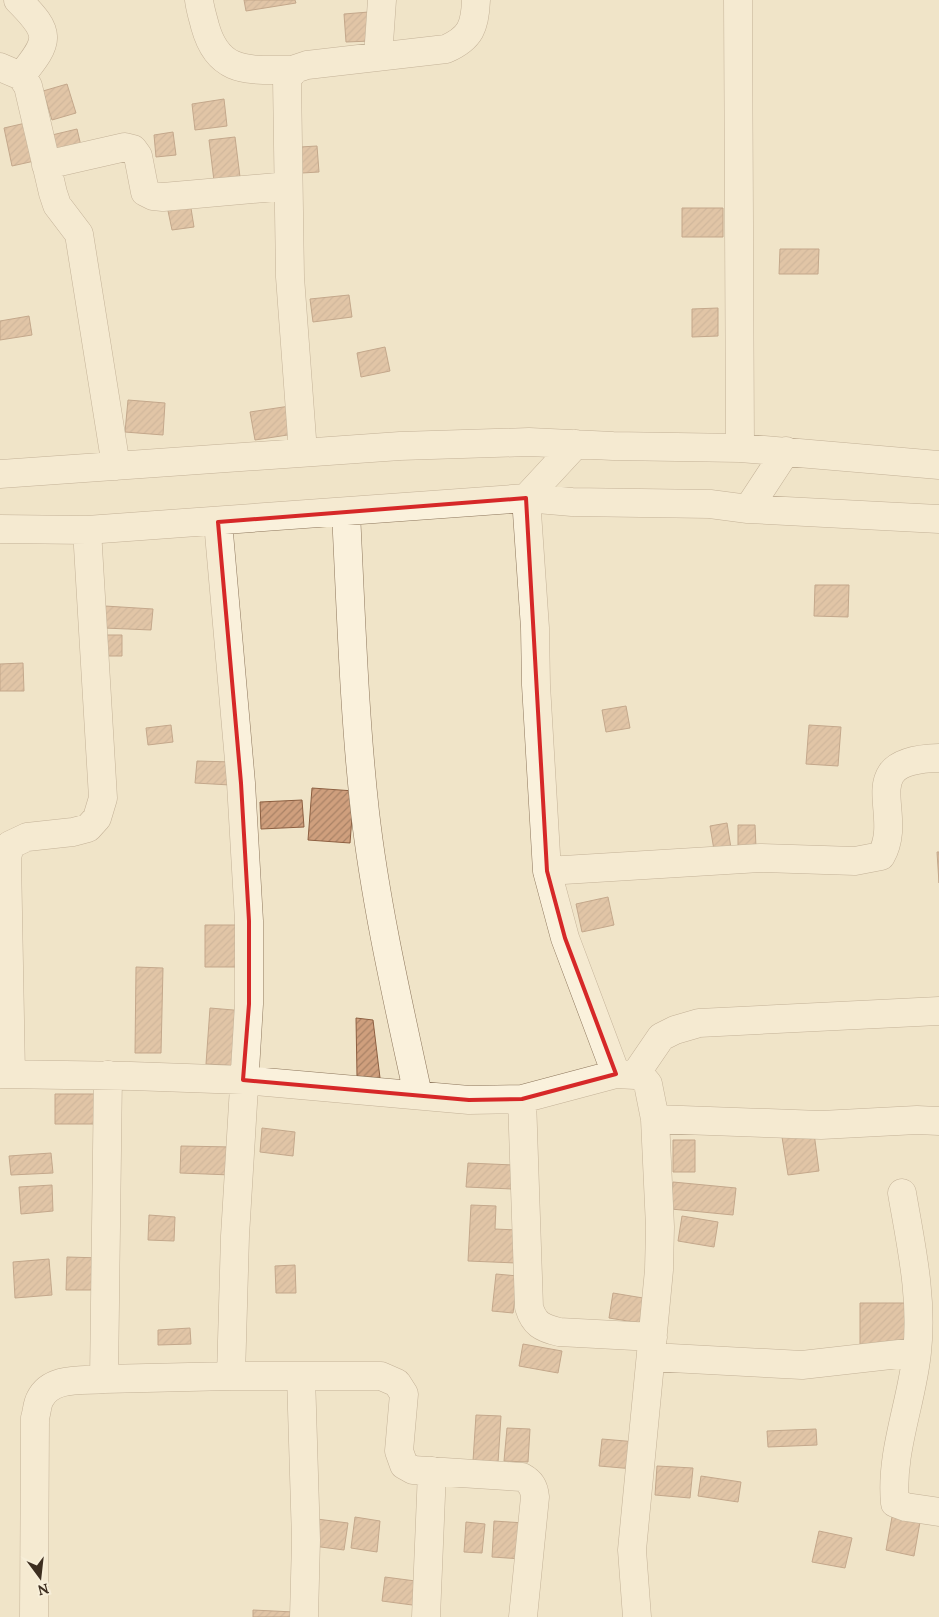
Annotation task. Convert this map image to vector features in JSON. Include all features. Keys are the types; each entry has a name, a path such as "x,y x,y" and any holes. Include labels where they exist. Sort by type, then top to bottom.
{"street":[{"path":"18,0 41,26 43,42 38,54 10,71 28,86 57,205 79,234 116,466"},
{"path":"199,0 209,39 216,52 224,60 246,69 295,70"},
{"path":"378,57 382,0"},
{"path":"303,452 290,277 287,79 295,70 307,64 446,48 460,43 470,32 475,22 476,0"},
{"path":"738,0 740,448"},
{"path":"46,165 125,147 133,149 138,156 145,192 153,196 163,197 288,186"},
{"path":"0,474 303,452 529,442 674,448 740,448 939,465"},
{"path":"576,444 526,498 535,628 536,684 547,871 565,938 625,1074"},
{"path":"748,509 786,451"},
{"path":"0,529 87,530 346,513 526,498 572,502 710,504 748,509 939,519"},
{"path":"346,513 365,812 390,960 418,1096"},
{"path":"218,522 241,783 249,921 249,1004 235,1236 231,1376"},
{"path":"87,530 103,798 97,818 88,828 73,832 27,837 10,845 7,858 5,1074 108,1075 243,1080 469,1100 522,1099 625,1074 643,1078 648,1084 654,1119 660,1227 659,1270 632,1550 638,1617"},
{"path":"547,871 760,858 855,861 882,856 888,841 886,787 888,779 897,766 922,758 939,758"},
{"path":"625,1074 661,1037 675,1030 698,1023 939,1011"},
{"path":"104,1380 108,1075"},
{"path":"522,1099 529,1307 536,1324 559,1332 652,1347 802,1365 917,1352"},
{"path":"654,1119 821,1125 917,1120 939,1121"},
{"path":"902,1193 916,1277 919,1313 917,1352 899,1451 894,1490 895,1503 906,1507 939,1512"},
{"path":"34,1617 35,1418 40,1399 46,1390 58,1382 231,1376 381,1376 397,1383 404,1394 399,1451 404,1465 413,1470 522,1477 530,1481 535,1497 523,1617"},
{"path":"301,1376 306,1540 304,1617"},
{"path":"426,1617 432,1471"}],"highlighted area":[{"path":"526,498 547,871 565,938 616,1074 522,1099 469,1100 243,1080 249,1004 249,921 241,783 218,522"}],"building":[{"path":"244,0 295,0 296,3 246,11"},
{"path":"369,12 371,41 346,42 344,14"},
{"path":"67,84 76,113 52,120 43,91"},
{"path":"224,99 227,126 195,130 192,104"},
{"path":"30,122 39,160 12,166 4,128"},
{"path":"77,129 81,146 57,152 52,135"},
{"path":"173,132 176,155 156,157 154,135"},
{"path":"235,137 240,177 214,181 209,140"},
{"path":"317,146 319,172 302,173 300,147"},
{"path":"190,202 194,227 172,230 167,206"},
{"path":"682,208 723,208 723,237 682,237"},
{"path":"780,249 819,249 818,274 779,274"},
{"path":"349,295 352,317 313,322 310,299"},
{"path":"718,308 718,336 692,337 692,309"},
{"path":"29,316 32,335 0,340 0,321"},
{"path":"385,347 390,371 361,377 357,353"},
{"path":"128,400 165,403 163,435 125,432"},
{"path":"290,406 294,434 255,440 250,412"},
{"path":"815,585 849,585 848,617 814,616"},
{"path":"105,606 153,609 151,630 104,628"},
{"path":"102,635 122,635 122,656 102,656"},
{"path":"23,663 24,691 0,691 0,664"},
{"path":"626,706 630,728 606,732 602,710"},
{"path":"171,725 173,742 148,745 146,728"},
{"path":"809,725 841,727 838,766 806,764"},
{"path":"197,761 232,762 230,785 195,783"},
{"path":"312,788 354,791 350,843 308,840"},
{"path":"302,800 304,827 261,829 260,802"},
{"path":"727,823 731,848 714,850 710,826"},
{"path":"738,825 755,825 756,847 738,848"},
{"path":"937,852 939,852 939,883"},
{"path":"608,897 614,925 582,932 576,904"},
{"path":"205,925 239,925 238,967 205,967"},
{"path":"136,967 163,968 161,1053 135,1053"},
{"path":"210,1008 245,1011 241,1066 206,1064"},
{"path":"356,1018 373,1020 380,1078 357,1076"},
{"path":"55,1094 99,1094 99,1124 55,1124"},
{"path":"262,1128 295,1132 293,1156 260,1152"},
{"path":"814,1133 819,1171 788,1175 782,1137"},
{"path":"673,1140 695,1140 695,1172 673,1172"},
{"path":"181,1146 232,1147 231,1175 180,1173"},
{"path":"51,1153 53,1173 11,1175 9,1156"},
{"path":"468,1163 513,1165 512,1189 466,1187"},
{"path":"673,1182 736,1188 733,1215 671,1209"},
{"path":"52,1185 53,1211 21,1214 19,1187"},
{"path":"471,1205 496,1206 495,1229 517,1230 516,1263 468,1261"},
{"path":"149,1215 175,1217 174,1241 148,1240"},
{"path":"682,1216 718,1222 714,1247 678,1241"},
{"path":"67,1257 102,1258 102,1290 66,1290"},
{"path":"49,1259 52,1295 15,1298 13,1262"},
{"path":"295,1265 296,1293 276,1293 275,1266"},
{"path":"496,1274 518,1276 513,1313 492,1311"},
{"path":"613,1293 649,1299 646,1324 609,1318"},
{"path":"860,1303 908,1303 907,1347 860,1346"},
{"path":"190,1328 191,1344 158,1345 158,1330"},
{"path":"523,1344 562,1351 558,1373 519,1366"},
{"path":"476,1415 501,1416 498,1463 473,1461"},
{"path":"507,1428 530,1429 528,1462 504,1461"},
{"path":"816,1429 817,1445 768,1447 767,1431"},
{"path":"602,1439 637,1442 634,1469 599,1466"},
{"path":"657,1466 693,1468 690,1498 655,1495"},
{"path":"701,1476 741,1482 738,1502 698,1496"},
{"path":"355,1517 380,1521 377,1552 351,1548"},
{"path":"892,1517 920,1522 914,1556 886,1550"},
{"path":"317,1519 348,1523 344,1550 313,1546"},
{"path":"494,1521 524,1523 522,1559 492,1557"},
{"path":"466,1522 485,1524 482,1553 464,1552"},
{"path":"819,1531 852,1538 845,1568 812,1562"},
{"path":"385,1577 423,1582 420,1606 382,1601"},
{"path":"253,1610 294,1612 294,1617 253,1617"}]}
